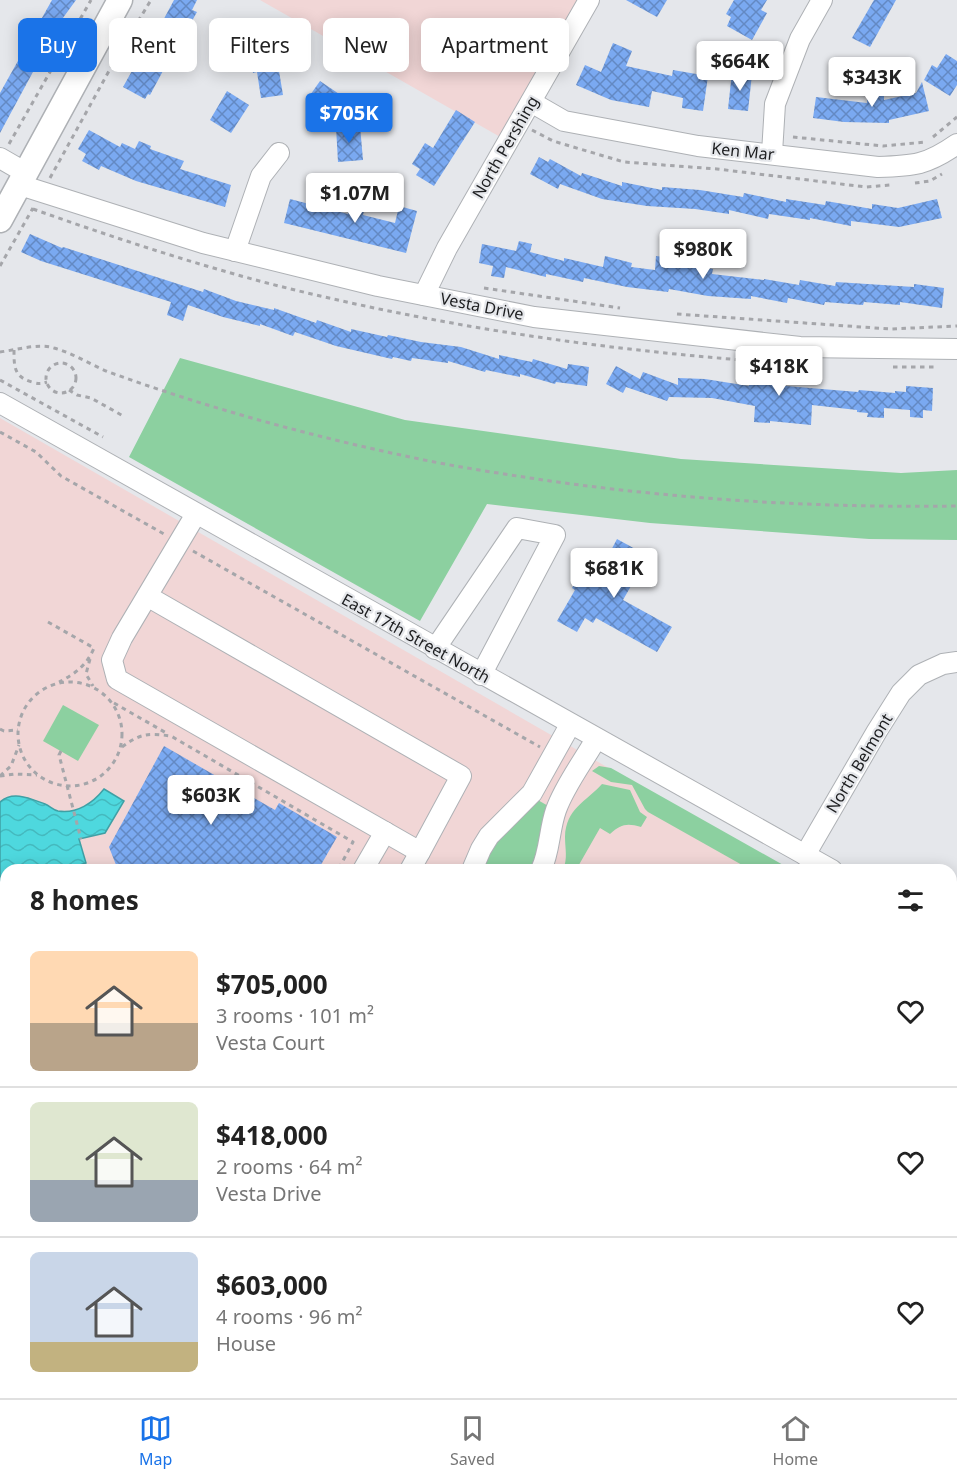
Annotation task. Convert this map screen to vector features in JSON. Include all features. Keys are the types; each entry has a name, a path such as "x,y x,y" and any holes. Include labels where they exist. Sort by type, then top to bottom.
{"main road":[{"path":"0,220 30,183 120,0"}],"street":[{"name":"North Pershing","path":"424,295 447,248 589,0"},
{"path":"772,153 775,104 800,39 822,0"},
{"name":"Ken Mar","path":"531,102 564,121 698,146 878,167 908,166 936,159 957,144"},
{"path":"236,251 261,176 279,153"},
{"name":"Vesta Drive","path":"0,158 30,183 203,243 378,286 534,316 800,347 957,349"},
{"name":"East 17th Street North","path":"0,403 821,864"},
{"path":"196,514 112,660 117,679 420,852"},
{"path":"435,649 517,528 555,536 481,675"},
{"path":"147,596 461,776 413,864"},
{"name":"North Belmont","path":"805,855 901,693 919,675 943,664 957,662"},
{"path":"475,864 489,836 532,793 570,725"},
{"path":"543,864 557,808 596,739"},
{"path":"366,864 385,832"}],"path":[{"path":"0,158 92,0"},
{"path":"0,266 30,183 120,51 151,0"},
{"path":"793,137 883,146 927,142 957,117"},
{"path":"478,287 628,309"},
{"path":"675,314 890,329 957,326"},
{"path":"0,352 52,347 115,375 315,435 411,458 503,474 604,489 715,500 811,506 957,506"},
{"path":"14,350 15,370 22,380 41,384 47,382"},
{"path":"56,364 65,364 73,369 76,378 69,390 56,392 47,382 49,369 56,364"},
{"path":"0,380 103,437"},
{"path":"69,390 77,395 91,398 125,417"},
{"path":"0,432 36,452 61,476 547,750"},
{"path":"48,622 94,648 86,674 94,687 112,702 353,842 341,864"},
{"path":"90,659 74,675 40,690 29,701 21,715 18,730 19,745 26,762 46,781 66,786 78,786 101,777 117,759 121,748 122,724 112,702"},
{"path":"54,684 75,682 94,687"},
{"path":"0,729 18,730"},
{"path":"121,748 140,735 149,733 171,736"},
{"path":"0,776 11,766 19,745"},
{"path":"61,751 59,755 66,786 81,839"},
{"path":"0,776 38,775"}],"shaded area":[{"path":"260,0 581,0 569,21 569,18 421,18 421,72 540,72 502,138 386,72 409,72 409,18 323,18 323,36 311,29 311,18 292,18"},
{"path":"0,418 776,864 0,864"}],"green space":[{"path":"180,358 405,420 681,459 901,473 957,470 957,540 869,539 650,523 487,504 420,621 129,457"},
{"path":"63,705 99,725 78,761 43,741"},
{"path":"599,766 611,768 781,864 740,864 648,812 632,785 611,782 592,771"},
{"path":"602,784 630,790 640,812 647,817 641,827 624,825 610,834 600,828 579,864 565,864 566,827 578,806"},
{"path":"536,799 550,807 534,864 483,864 494,843"}],"water":[{"path":"104,789 124,801 105,833 79,839 86,863 0,864 0,802 5,798 22,797 56,810 65,811 78,809 95,799"}],"building":[{"path":"52,0 76,0 63,18 42,18"},
{"path":"174,0 197,0 192,10 197,12 194,18 164,18"},
{"path":"626,0 667,0 657,17"},
{"path":"734,0 767,0 761,10 767,13 752,40 727,26 731,17 726,14"},
{"path":"874,0 896,0 870,47 852,38"},
{"path":"613,43 632,51 626,66 672,76 673,70 708,76 703,111 682,108 683,98 652,91 649,107 611,100 576,85 585,65 601,72"},
{"path":"946,54 957,61 957,85 950,96 924,80 932,65 937,68"},
{"path":"18,61 18,72 33,72 0,133 0,93"},
{"path":"131,72 162,72 150,95 148,94 145,99 123,87"},
{"path":"257,72 279,72 283,95 261,98"},
{"path":"732,72 752,74 748,111 728,109"},
{"path":"320,81 345,98 331,118 306,101"},
{"path":"922,82 929,111 889,120 889,123 844,122 813,118 816,97 867,103 867,89 884,90 884,100 916,93"},
{"path":"227,91 249,105 231,133 210,120"},
{"path":"456,110 475,122 434,186 416,175 420,169 412,164 425,143 433,148"},
{"path":"360,126 363,160 338,162 336,127"},
{"path":"89,130 120,147 122,143 135,149 139,141 151,146 150,149 184,161 180,169 231,185 225,207 136,181 101,166 99,170 82,161 86,154 78,149"},
{"path":"539,157 548,162 550,159 581,176 582,173 622,186 622,182 662,190 662,187 700,190 743,197 744,193 786,202 786,199 825,205 826,201 872,209 872,204 898,208 937,199 942,218 899,227 851,221 851,226 810,218 810,220 769,214 768,219 729,210 729,214 647,206 602,199 560,184 558,189 530,174"},
{"path":"353,196 367,200 363,215 395,223 399,206 417,211 406,253 284,223 290,199 348,214"},
{"path":"30,234 62,248 203,292 204,289 236,301 274,310 274,308 316,323 317,320 351,332 351,329 387,337 388,335 461,347 499,359 499,355 532,362 533,359 567,369 568,364 589,367 587,386 556,382 555,384 520,374 520,377 486,370 485,372 448,361 448,363 412,358 411,361 393,357 392,359 336,346 295,332 293,336 260,324 260,326 223,317 188,305 183,321 167,315 171,302 41,261 21,252"},
{"path":"519,241 532,244 530,252 564,261 564,258 603,267 605,256 632,263 631,267 655,270 656,256 672,258 672,262 713,269 712,274 799,285 800,280 835,286 836,282 914,287 914,284 944,288 942,308 900,302 900,305 825,302 824,305 788,298 787,303 751,296 751,299 708,296 669,289 668,292 627,287 584,278 583,282 546,274 546,277 506,267 504,278 491,276 493,266 479,263 482,244 516,251"},
{"path":"616,366 640,379 643,372 678,385 678,378 705,379 749,386 749,383 858,392 859,390 906,392 906,386 933,388 932,411 923,410 923,418 910,417 910,410 884,408 884,418 867,417 868,413 857,412 857,410 812,405 811,425 770,421 770,423 754,422 755,406 712,398 669,397 667,401 626,387 623,393 606,384"},
{"path":"617,539 648,556 623,600 672,627 657,652 596,618 593,623 585,618 577,632 557,621 575,590 572,588 584,567 598,575"},
{"path":"164,746 275,810 279,803 337,837 321,864 116,864 109,847"}]}
